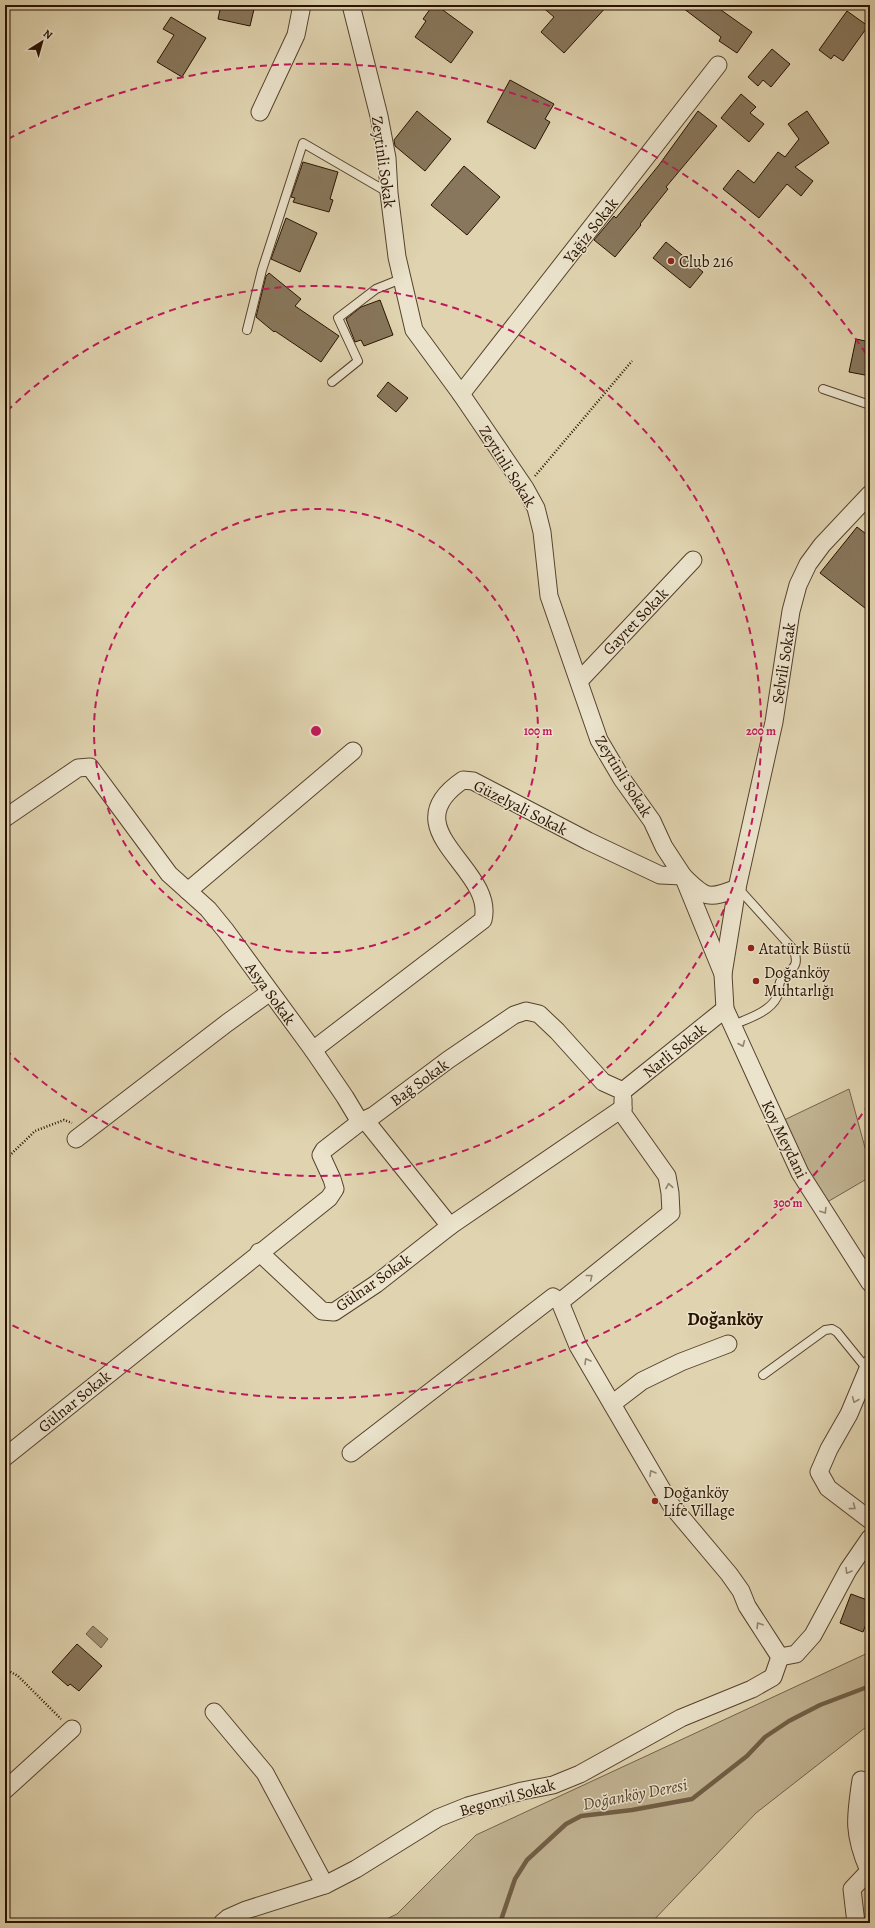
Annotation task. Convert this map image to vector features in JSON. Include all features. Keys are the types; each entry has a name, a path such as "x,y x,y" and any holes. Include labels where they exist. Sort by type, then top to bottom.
{"street":[{"path":"260,112 296,35 302,5"},
{"name":"Zeytinli Sokak","path":"351,5 380,123 387,158 389,193 401,279 414,330 461,394 525,488 536,508 542,532 549,596 598,740 622,779 652,822 664,847 683,876 723,974 725,1009"},
{"name":"Yağiz Sokak","path":"461,394 718,65"},
{"name":"Selvili Sokak","path":"723,974 737,888 774,722 791,610 798,586 808,564 822,544 869,497"},
{"name":"Gayret Sokak","path":"579,681 693,560"},
{"path":"188,891 354,751"},
{"name":"Asya Sokak","path":"5,818 78,768 90,767 169,874 217,920 313,1050 362,1121 450,1226"},
{"name":"Güzelyali Sokak","path":"313,1050 483,920 485,910 484,901 469,876 448,847 440,832 436,816 438,805 444,795 462,780 473,781 588,841 660,875 683,876"},
{"path":"683,876 700,894 718,896 737,888"},
{"path":"82,1135 227,1023 270,992"},
{"name":"Koy Meydani","path":"725,1009 800,1173 870,1283"},
{"name":"Narli Sokak","path":"623,1091 725,1009"},
{"name":"Bağ Sokak","path":"259,1252 329,1198 335,1189 321,1155 324,1150 362,1121 514,1014 526,1011 539,1014 557,1031 603,1082 623,1091"},
{"path":"560,1302 671,1213 667,1176 623,1114 623,1091"},
{"name":"Gülnar Sokak","path":"5,1457 259,1252 322,1311 334,1312 376,1284 450,1226 623,1108"},
{"path":"351,1453 553,1297 560,1302 578,1346 671,1505 737,1585 747,1606 780,1657 796,1654 813,1635 848,1570 870,1538"},
{"path":"612,1404 642,1381 681,1362 728,1344"},
{"path":"868,1366 849,1414 829,1449 819,1472 828,1488 870,1520"},
{"name":"Begonvil Sokak","path":"222,1923 228,1918 246,1910 325,1885 356,1869 438,1818 468,1806 522,1791 553,1785 580,1774 682,1718 752,1689 773,1676 780,1657"},
{"path":"214,1712 265,1773 325,1885"},
{"path":"5,1790 72,1729"},
{"path":"856,1923 852,1888 869,1870 860,1850 856,1832 857,1803 861,1780"}],"lane":[{"path":"247,330 262,270 303,143 389,193"},
{"path":"332,382 358,361 338,318 376,289 401,279"},
{"path":"823,389 870,405"},
{"path":"733,1024 754,1016 774,1003 778,996 779,984 792,971 797,963 794,949 737,888"},
{"path":"763,1375 825,1330 832,1328 868,1366"}],"path":[{"path":"525,488 632,361"},
{"path":"5,1160 35,1131 64,1120 82,1135"},
{"path":"5,1669 18,1676 72,1729"}],"shaded area":[{"path":"849,1089 870,1166 870,1177 829,1201 821,1200 782,1121"},
{"path":"93,1626 108,1639 101,1648 86,1634"},
{"path":"870,1652 870,1724 756,1813 651,1923 378,1923 397,1914 476,1835"}],"building":[{"path":"221,5 255,5 250,26 218,19"},
{"path":"433,5 436,5 473,32 451,63 415,37 426,21 423,19"},
{"path":"540,5 608,5 564,53 541,32 554,17"},
{"path":"679,5 714,5 752,32 737,53 719,41 721,37"},
{"path":"847,11 868,26 843,61 834,55 831,59 819,50"},
{"path":"171,17 206,38 182,77 157,62 174,35 163,29"},
{"path":"772,49 790,64 771,87 763,80 758,86 748,77"},
{"path":"510,80 554,104 545,119 550,122 535,149 487,122"},
{"path":"741,94 756,107 750,113 764,124 749,142 721,118"},
{"path":"417,111 451,139 425,171 395,146 394,140"},
{"path":"698,111 717,126 666,187 668,189 615,257 594,240 614,216 616,218 659,165"},
{"path":"807,111 829,143 795,167 813,181 801,196 787,184 759,218 723,189 738,170 754,183 778,152 785,157 799,139 788,124"},
{"path":"303,162 338,172 330,199 333,200 329,212 293,202 295,198 291,197"},
{"path":"464,166 500,197 467,235 431,205"},
{"path":"286,218 317,233 300,272 271,259"},
{"path":"666,242 703,272 690,288 653,258"},
{"path":"269,273 301,299 295,306 339,336 321,362 275,331 274,332 256,317 266,276"},
{"path":"380,300 393,335 364,346 361,340 355,342 346,319 361,307"},
{"path":"856,339 870,342 870,376 849,372"},
{"path":"388,382 408,398 396,412 377,396"},
{"path":"857,527 870,537 870,612 820,573"},
{"path":"851,1594 870,1601 870,1614 863,1632 840,1623"},
{"path":"77,1644 102,1666 79,1691 70,1684 68,1686 52,1672"}],"waterway":[{"name":"Doğanköy Deresi","path":"500,1923 515,1879 527,1860 566,1824 581,1816 632,1810 692,1799 747,1756 765,1737 789,1721 820,1705 870,1686"}],"place":[{"name":"Club 216","path":"671,261"},
{"name":"Atatürk Büstü","path":"751,948"},
{"name":"Doğanköy Muhtarlığı","path":"756,981"},
{"name":"Doğanköy Life Village","path":"655,1501"}],"district":[{"name":"Doğanköy","path":"725,1319"}]}
